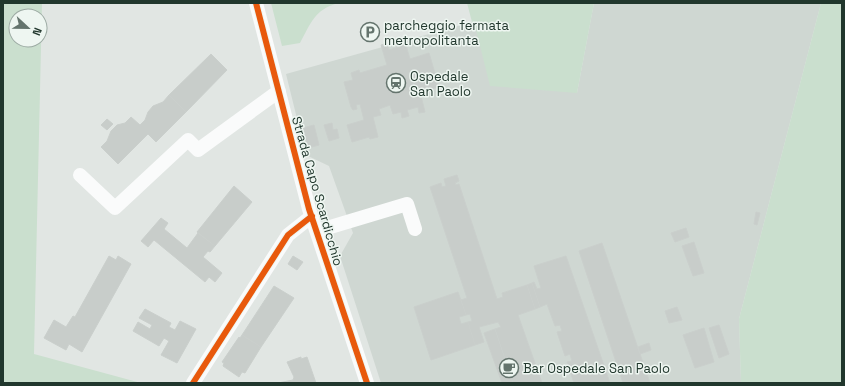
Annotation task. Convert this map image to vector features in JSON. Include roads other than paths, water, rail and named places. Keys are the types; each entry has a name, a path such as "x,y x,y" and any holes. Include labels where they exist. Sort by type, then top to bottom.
{"street":[{"name":"Strada Capo Scardicchio","path":"256,3 312,216 367,383"},
{"path":"80,175 115,208 188,140 198,150 279,92"},
{"path":"317,231 407,204 415,229"},
{"path":"193,383 288,235 312,216"}],"place":[{"name":"parcheggio fermata metropolitanta","path":"370,32"},
{"name":"Ospedale San Paolo","path":"396,83"},
{"name":"Bar Ospedale San Paolo","path":"509,368"}]}
